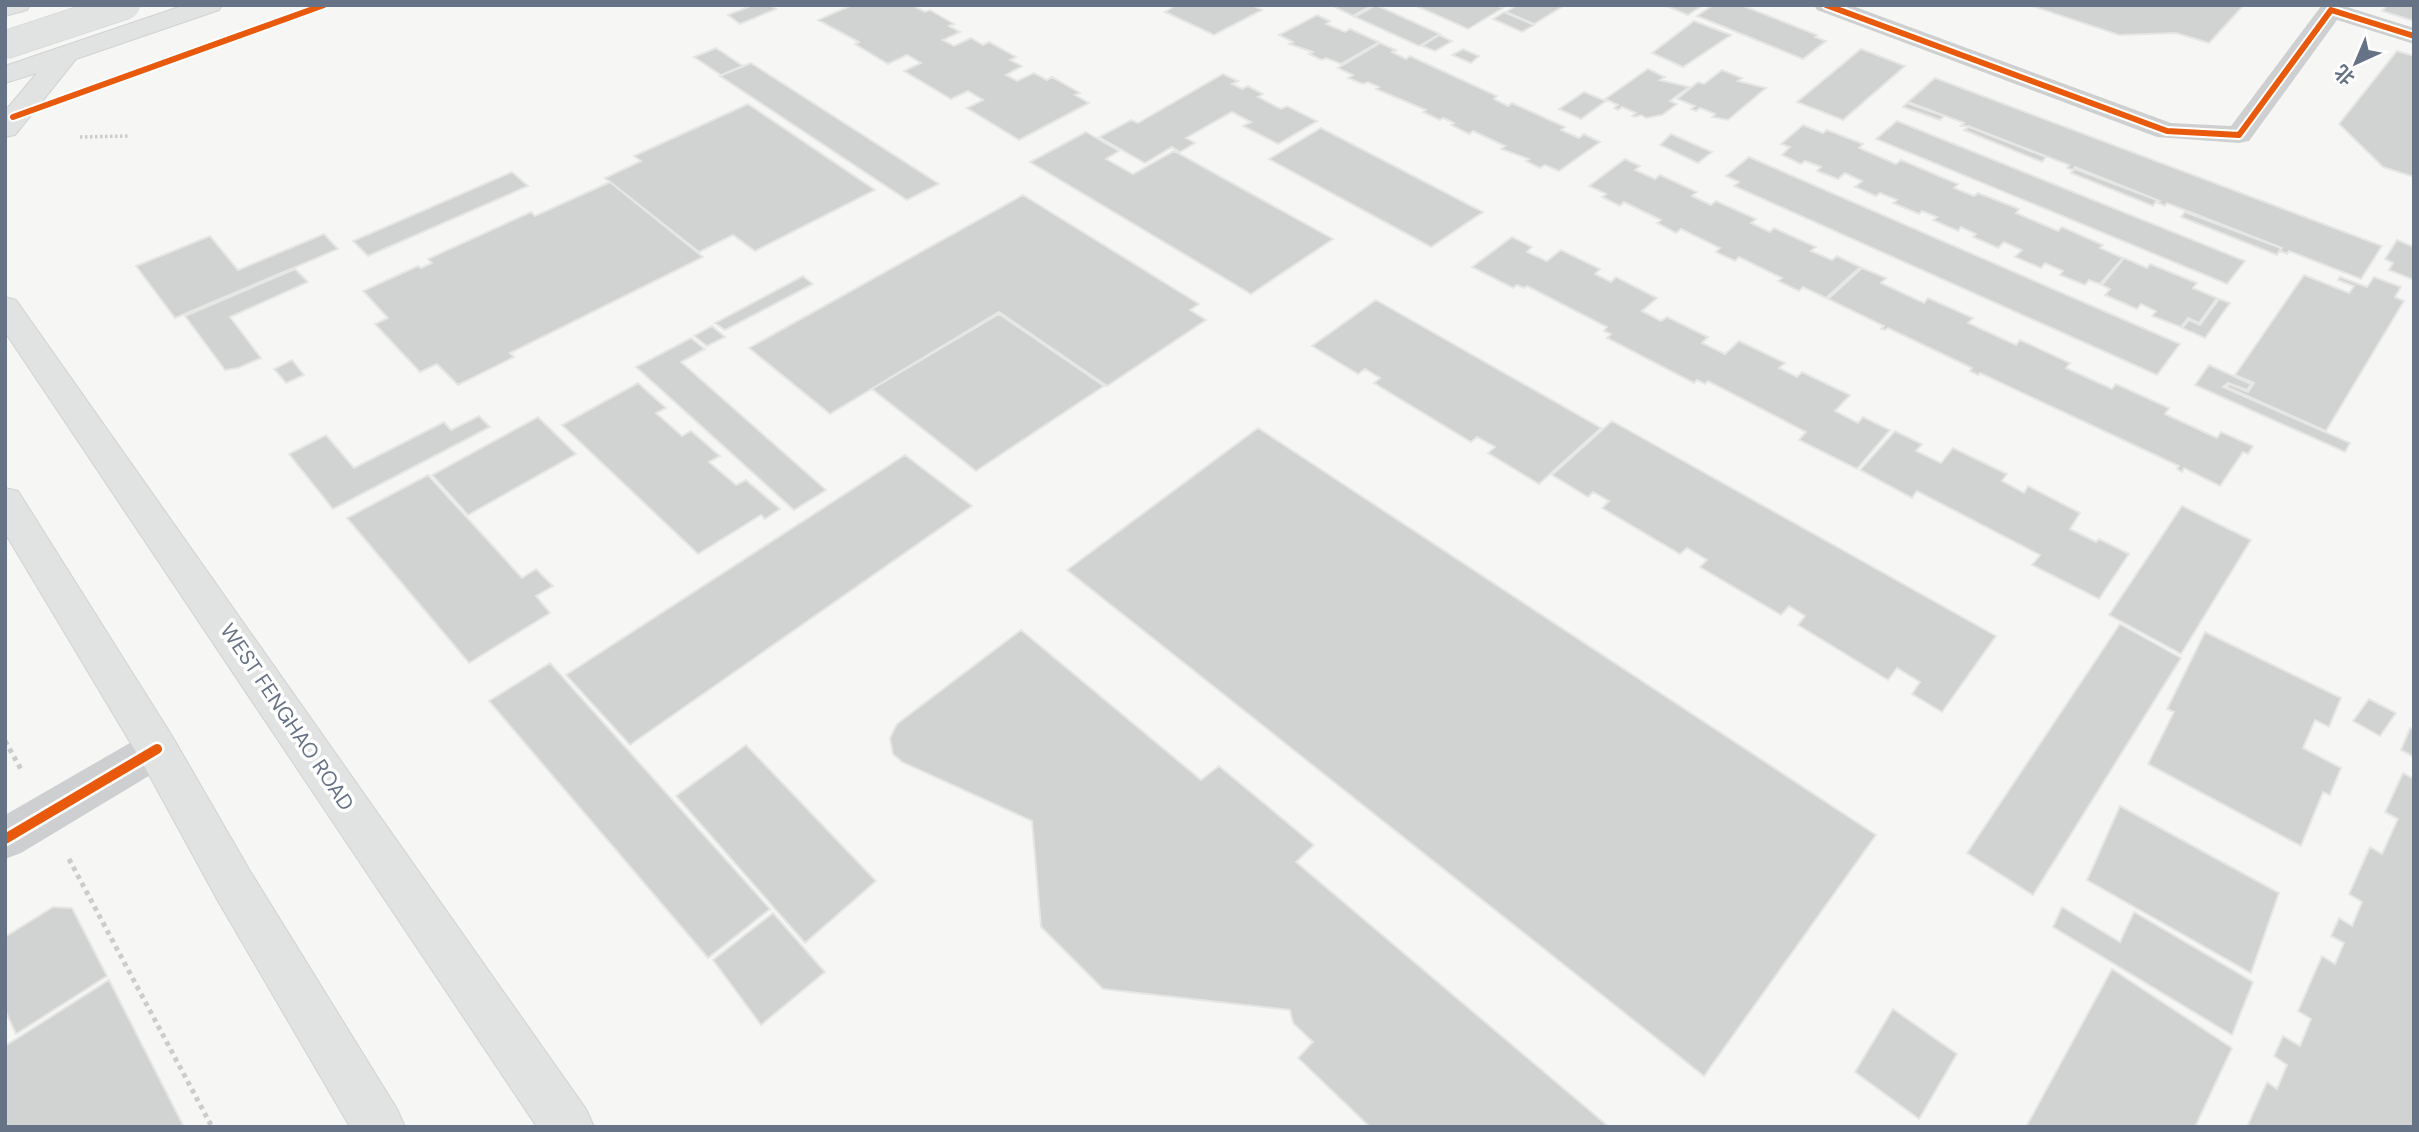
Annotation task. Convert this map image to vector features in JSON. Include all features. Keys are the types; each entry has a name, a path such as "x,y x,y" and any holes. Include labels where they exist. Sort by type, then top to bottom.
{"main road":[{"path":"5,9 18,5"},
{"path":"5,129 65,55 98,5"},
{"path":"5,45 126,5"},
{"path":"5,75 210,5"},
{"name":"WEST FENGHAO ROAD","path":"5,307 568,1127"},
{"path":"5,501 158,749 234,886 379,1127"}],"street":[{"path":"1826,5 2167,131 2239,135 2331,10 2414,36"},
{"path":"5,839 158,749"}],"path":[{"path":"80,137 128,136"},
{"path":"5,741 212,1127"}],"building":[{"path":"753,5 770,5 776,9 740,24 728,15"},
{"path":"852,5 912,5 925,12 930,10 954,24 949,26 960,32 943,40 954,46 971,38 983,45 989,42 1016,57 1010,60 1022,66 1006,75 1017,81 1034,73 1047,80 1052,77 1080,93 1075,95 1089,103 1019,140 967,108 983,100 968,91 951,99 904,71 921,63 907,55 888,64 855,44 859,42 818,20"},
{"path":"1176,5 1252,5 1262,10 1214,35 1165,12"},
{"path":"1331,5 1373,5 1353,16"},
{"path":"1376,5 1440,34 1419,46 1355,17"},
{"path":"1414,5 1496,5 1503,8 1468,29"},
{"path":"1517,5 1565,5 1534,24 1506,12"},
{"path":"1664,5 1703,5 1688,15"},
{"path":"1713,5 1741,5 1826,41 1803,59 1697,16"},
{"path":"2029,5 2244,5 2209,43 2176,33 2119,35"},
{"path":"2387,5 2414,5 2414,21 2382,11"},
{"path":"1504,12 1534,25 1522,32 1493,19"},
{"path":"1317,15 1330,21 1326,24 1345,32 1350,29 1379,42 1341,64 1309,54 1313,52 1289,44 1293,42 1279,35"},
{"path":"1694,21 1731,35 1683,67 1652,53"},
{"path":"1439,35 1452,41 1435,51 1422,46"},
{"path":"1380,43 1396,50 1392,52 1406,59 1410,56 1497,96 1494,99 1508,106 1512,103 1565,127 1561,130 1579,138 1584,134 1600,142 1559,171 1545,165 1540,168 1526,161 1529,159 1501,149 1505,146 1473,131 1469,134 1451,125 1454,123 1443,118 1440,120 1423,112 1426,110 1376,89 1379,87 1348,78 1353,75 1338,68"},
{"path":"716,48 743,66 721,75 694,57"},
{"path":"1463,49 1479,56 1471,63 1452,55"},
{"path":"1861,49 1905,66 1843,120 1797,102"},
{"path":"2397,51 2414,56 2414,177 2383,167 2339,124"},
{"path":"751,63 939,184 907,200 720,76"},
{"path":"1648,69 1665,77 1660,80 1689,87 1670,101 1677,104 1662,115 1635,117 1632,116 1636,113 1622,107 1618,110 1614,108 1618,105 1605,99"},
{"path":"1722,70 1742,78 1738,81 1766,88 1728,120 1712,117 1715,114 1700,108 1696,111 1691,109 1695,106 1677,99 1698,82 1704,84"},
{"path":"1223,74 1238,81 1232,84 1242,89 1248,86 1263,94 1258,97 1281,109 1287,106 1317,121 1278,144 1243,126 1251,122 1232,112 1186,138 1195,143 1180,152 1172,147 1145,163 1099,137 1131,120 1138,123"},
{"path":"1935,78 2382,246 2361,279 2289,251 2287,254 2280,251 2282,248 2167,203 2165,206 2158,203 2160,201 2075,167 2073,170 2067,168 2069,165 1968,126 1961,126 1964,123 1908,102"},
{"path":"1584,92 1606,101 1581,119 1559,109"},
{"path":"1907,103 1944,116 1940,120 1903,107"},
{"path":"748,104 875,190 755,251 733,235 699,252 605,178 641,161 634,156"},
{"path":"1897,121 2245,261 2227,284 1876,139"},
{"path":"1803,125 1823,133 1827,130 1863,144 1859,148 1896,164 1901,160 1958,184 1954,188 1974,196 1978,193 2019,209 2016,213 2058,231 2062,227 2103,245 2100,248 2123,258 2100,284 2089,280 2085,285 2060,275 2063,271 2045,263 2041,268 2015,257 2022,250 2004,242 1998,248 1973,237 1976,234 1961,227 1958,231 1933,220 1937,217 1922,211 1919,214 1893,203 1897,200 1880,193 1876,196 1855,187 1862,181 1845,173 1838,179 1817,171 1821,167 1805,161 1801,164 1782,155 1790,147 1781,144"},
{"path":"1969,127 2046,157 2042,162 1964,130"},
{"path":"1321,128 1483,212 1431,247 1269,159"},
{"path":"1086,132 1119,151 1106,159 1133,174 1174,151 1333,239 1251,294 1030,162"},
{"path":"1671,134 1712,152 1698,163 1660,145"},
{"path":"1749,157 2180,344 2157,375 1734,186 1739,182 1726,176"},
{"path":"1625,159 1640,166 1635,170 1655,179 1660,175 1697,192 1692,196 1711,205 1716,201 1756,219 1751,223 1770,232 1774,228 1816,247 1811,251 1832,260 1837,256 1860,267 1826,298 1803,287 1799,291 1778,281 1782,278 1739,257 1735,261 1716,252 1720,248 1681,229 1676,233 1657,223 1661,220 1624,202 1620,206 1602,197 1606,194 1589,186"},
{"path":"2075,169 2157,200 2153,206 2071,173"},
{"path":"512,172 528,186 368,256 353,241"},
{"path":"610,182 703,257 510,353 514,357 458,385 437,364 420,372 375,324 388,318 363,291 418,266 421,268 432,263 428,259 531,212 535,216"},
{"path":"1023,195 1199,304 1190,310 1206,320 1107,386 999,312 830,414 749,348"},
{"path":"2185,212 2281,248 2277,255 2181,217"},
{"path":"324,234 338,249 175,318 136,266 210,236 238,270"},
{"path":"1512,237 1532,247 1527,252 1547,261 1561,250 1600,269 1595,274 1611,282 1616,277 1657,298 1642,311 1661,321 1667,317 1708,337 1702,343 1725,354 1739,341 1785,363 1779,368 1797,377 1802,372 1850,395 1835,411 1858,423 1863,417 1890,430 1857,469 1799,440 1806,432 1708,381 1705,384 1697,380 1694,383 1607,338 1611,334 1604,331 1607,327 1527,286 1524,288 1517,285 1513,288 1472,267"},
{"path":"2397,240 2414,247 2414,280 2389,270 2393,263 2385,259"},
{"path":"2124,258 2147,268 2150,264 2197,283 2193,288 2217,298 2199,323 2188,318 2181,327 2152,316 2156,311 2141,304 2137,309 2105,295 2110,289 2102,285"},
{"path":"1862,268 1886,278 1881,283 1924,303 1928,298 1973,318 1968,323 2016,345 2020,340 2070,363 2066,368 2112,389 2116,384 2169,408 2165,414 2217,438 2221,432 2253,446 2248,454 2243,452 2220,486 2184,468 2182,472 2177,469 2179,466 1980,373 1978,375 1970,371 1972,368 1888,328 1881,329 1884,326 1828,299"},
{"path":"295,269 308,282 230,317 261,358 238,368 225,370 185,316"},
{"path":"2304,275 2349,293 2354,286 2338,280 2340,277 2367,287 2374,277 2401,287 2395,297 2404,301 2326,431 2227,387 2229,384 2248,392 2254,383 2235,375"},
{"path":"803,276 813,284 725,330 715,323"},
{"path":"2219,299 2230,303 2205,338 2182,328 2189,320 2200,325"},
{"path":"1376,300 1601,428 1539,484 1488,453 1495,447 1477,437 1471,442 1374,383 1380,378 1365,369 1358,374 1312,346"},
{"path":"999,314 1104,386 976,471 872,389"},
{"path":"712,326 725,337 707,346 694,336"},
{"path":"691,338 705,349 681,362 826,490 794,510 636,367"},
{"path":"292,360 304,375 286,383 274,369"},
{"path":"2209,365 2251,384 2247,390 2228,383 2223,387 2350,443 2345,452 2195,385"},
{"path":"638,383 666,408 656,413 682,436 691,431 720,456 709,462 736,485 746,480 780,509 765,519 761,515 698,554 562,425"},
{"path":"479,416 490,427 333,509 289,454 326,435 354,468 444,422 451,430"},
{"path":"538,417 576,454 468,515 432,475"},
{"path":"1612,421 1996,636 1942,712 1912,694 1920,682 1897,668 1888,680 1798,625 1805,616 1789,606 1781,615 1700,567 1707,560 1687,548 1680,554 1602,508 1609,501 1593,492 1588,497 1552,475"},
{"path":"1258,428 1876,835 1704,1076 1067,570"},
{"path":"1895,431 1922,444 1916,451 1941,463 1953,448 2007,474 2002,481 2024,493 2028,486 2080,513 2070,529 2096,542 2099,539 2129,554 2099,599 2032,565 2040,555 1917,491 1912,498 1860,470"},
{"path":"905,455 972,506 630,745 566,675"},
{"path":"428,475 522,578 536,569 553,586 536,596 550,613 469,663 347,518"},
{"path":"2182,506 2251,540 2181,654 2109,615"},
{"path":"2120,624 2181,658 2033,895 1967,853"},
{"path":"1021,630 1201,780 1219,766 1314,845 1296,862 1609,1127 1370,1127 1298,1058 1313,1042 1293,1023 1290,1010 1103,989 1041,927 1032,821 902,762 893,754 890,738 897,724"},
{"path":"2205,632 2341,698 2329,727 2315,720 2303,748 2341,768 2330,795 2323,792 2301,846 2148,764 2174,712 2167,709"},
{"path":"550,663 770,909 708,958 489,701"},
{"path":"2369,699 2396,713 2380,736 2353,721"},
{"path":"2410,728 2414,730 2414,757 2401,750"},
{"path":"746,745 876,881 805,943 676,796"},
{"path":"2403,773 2414,779 2414,1127 2247,1127 2267,1082 2277,1089 2287,1065 2274,1056 2283,1036 2300,1046 2311,1019 2298,1011 2322,956 2335,964 2344,943 2331,936 2339,918 2352,926 2362,902 2349,894 2370,847 2382,854 2398,819 2385,812"},
{"path":"2120,806 2279,893 2251,973 2087,880"},
{"path":"53,907 72,908 107,976 16,1034 5,1010 5,937"},
{"path":"2062,907 2120,942 2134,912 2253,982 2232,1035 2053,927"},
{"path":"773,913 825,972 761,1025 713,960"},
{"path":"2112,969 2232,1048 2195,1127 2026,1127"},
{"path":"109,980 184,1127 6,1127 5,1046"},
{"path":"1893,1009 1957,1054 1919,1119 1855,1072"}],"cycle path":[{"path":"13,117 324,5"},
{"path":"1826,5 2167,131 2239,135 2331,10 2414,36"},
{"path":"5,839 157,749"}]}
